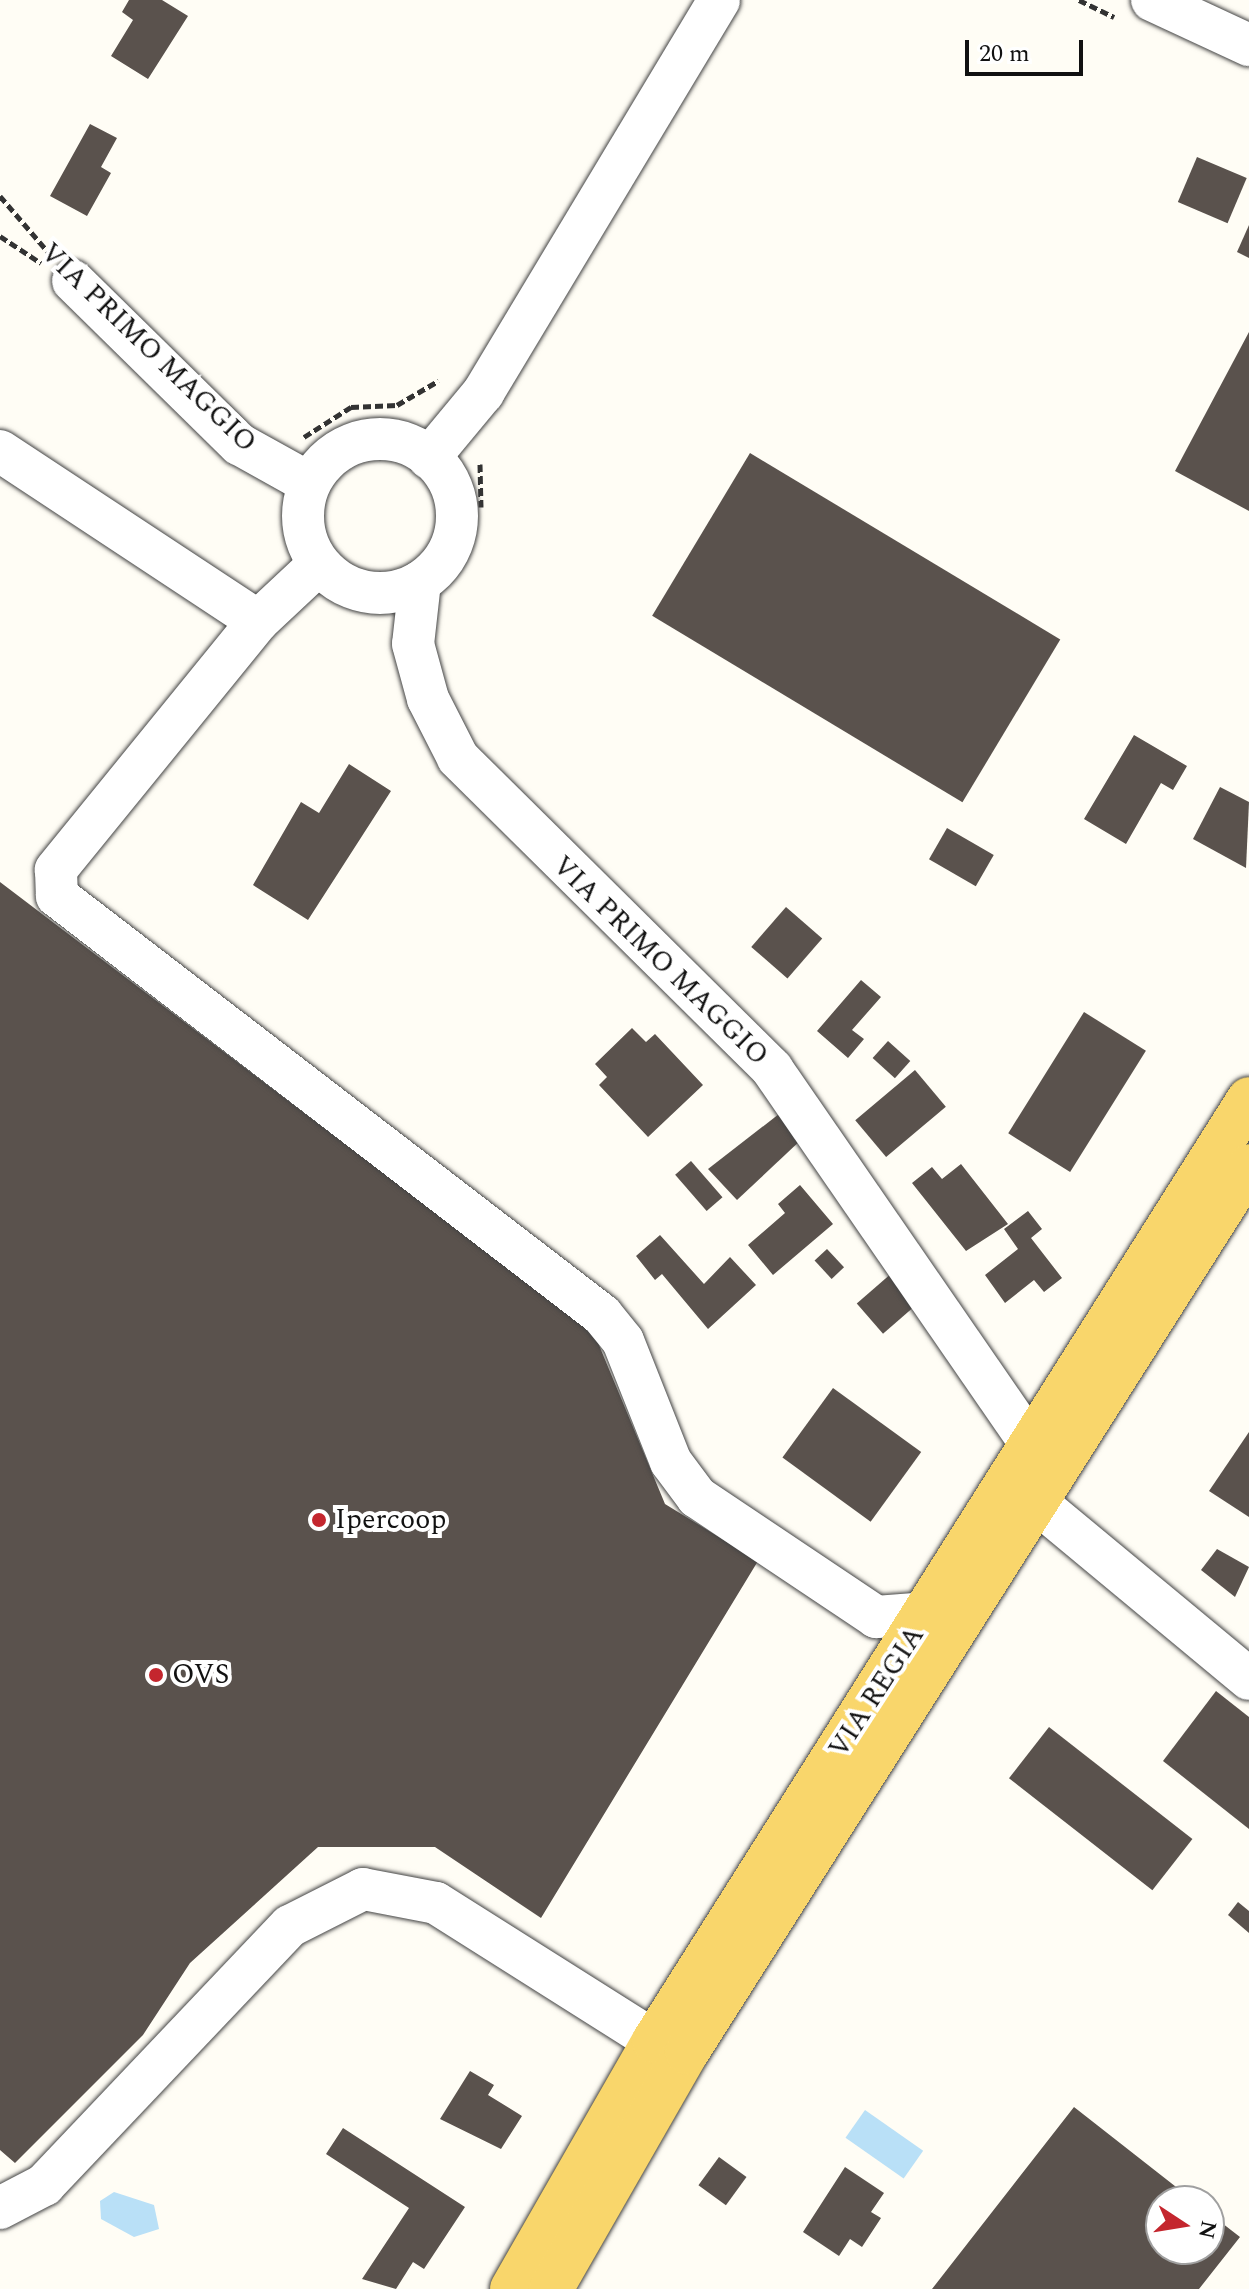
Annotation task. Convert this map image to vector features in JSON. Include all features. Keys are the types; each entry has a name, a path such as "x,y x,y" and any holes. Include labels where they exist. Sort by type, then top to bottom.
{"main road":[{"name":"VIA REGIA","path":"512,2289 654,2041 1033,1447 1249,1099"},
{"name":"VIA REGIA","path":"551,2289 687,2052 1249,1166"}],"street":[{"path":"429,458 483,393 719,0"},
{"path":"1152,0 1249,45"},
{"name":"VIA PRIMO MAGGIO","path":"73,281 239,444 293,475"},
{"path":"360,441 403,443 429,458 451,486 456,529 449,550 420,582 400,591 356,590 319,564 304,526 293,475 323,464 360,441"},
{"path":"0,451 258,621"},
{"path":"319,564 258,621 46,889 602,1315 623,1341 671,1462 697,1497 876,1617 928,1613"},
{"name":"VIA PRIMO MAGGIO","path":"420,582 413,644 428,699 458,758 772,1069 1033,1447"},
{"path":"1036,1502 1249,1679"},
{"path":"0,2208 44,2185 290,1926 363,1889 436,1903 654,2041"}],"path":[{"name":"VIA PRIMO MAGGIO","path":"0,196 73,281"},
{"path":"293,475 314,425 351,407 397,405 451,373"}],"water":[{"path":"865,2110 923,2151 904,2179 845,2138"},
{"path":"114,2192 154,2205 159,2229 134,2237 101,2219 100,2201"}],"building":[{"path":"129,0 162,0 188,16 148,79 111,56 133,20 122,12"},
{"path":"90,124 117,138 101,167 111,173 87,216 50,196"},
{"path":"1197,157 1247,178 1228,223 1178,202"},
{"path":"1249,225 1249,258 1237,252"},
{"path":"1249,332 1249,511 1175,471"},
{"path":"750,453 1060,639 962,802 652,616"},
{"path":"1134,735 1187,766 1173,790 1161,783 1126,844 1084,819"},
{"path":"349,764 391,791 308,920 253,885 301,802 319,813"},
{"path":"1220,787 1249,802 1246,868 1193,839"},
{"path":"947,828 994,855 976,886 929,859"},
{"path":"0,882 594,1333 665,1504 758,1561 541,1918 435,1847 318,1847 190,1963 143,2035 15,2163 0,2150"},
{"path":"786,907 822,938 787,978 751,947"},
{"path":"861,980 881,997 852,1030 864,1039 848,1058 817,1031"},
{"path":"1084,1012 1146,1051 1070,1172 1008,1133"},
{"path":"632,1028 646,1042 655,1034 703,1085 648,1137 599,1085 607,1077 595,1064"},
{"path":"888,1041 910,1061 895,1078 873,1058"},
{"path":"915,1070 946,1107 886,1157 855,1120"},
{"path":"779,1114 802,1139 737,1200 708,1169"},
{"path":"691,1161 722,1197 707,1211 675,1175"},
{"path":"961,1164 1008,1224 966,1251 912,1183 932,1167 942,1179"},
{"path":"800,1185 833,1224 773,1275 748,1245 785,1213 778,1204"},
{"path":"1028,1211 1042,1229 1031,1238 1062,1278 1044,1292 1034,1280 1005,1303 985,1275 1018,1249 1004,1229"},
{"path":"660,1235 704,1284 730,1257 756,1285 708,1329 662,1274 655,1280 636,1256"},
{"path":"827,1249 844,1267 832,1279 815,1261"},
{"path":"893,1272 919,1302 883,1334 857,1303"},
{"path":"833,1388 921,1452 871,1522 782,1458"},
{"path":"1249,1432 1249,1517 1209,1491"},
{"path":"1217,1549 1249,1567 1235,1597 1201,1570"},
{"path":"1216,1691 1249,1717 1249,1829 1163,1761"},
{"path":"1049,1727 1192,1839 1152,1890 1009,1778"},
{"path":"1238,1902 1249,1911 1249,1933 1228,1915"},
{"path":"470,2071 494,2085 488,2095 522,2116 501,2149 440,2119"},
{"path":"1074,2107 1174,2185 1145,2185 1145,2265 1218,2265 1199,2289 932,2289"},
{"path":"343,2128 465,2207 424,2269 413,2262 396,2289 362,2279 409,2208 326,2154"},
{"path":"719,2157 747,2177 726,2205 698,2185"},
{"path":"845,2167 884,2193 871,2212 881,2218 862,2247 850,2239 839,2256 803,2232"},
{"path":"1225,2225 1240,2237 1225,2256"}],"place":[{"name":"Ipercoop","path":"319,1520"},
{"name":"OVS","path":"156,1675"}]}
